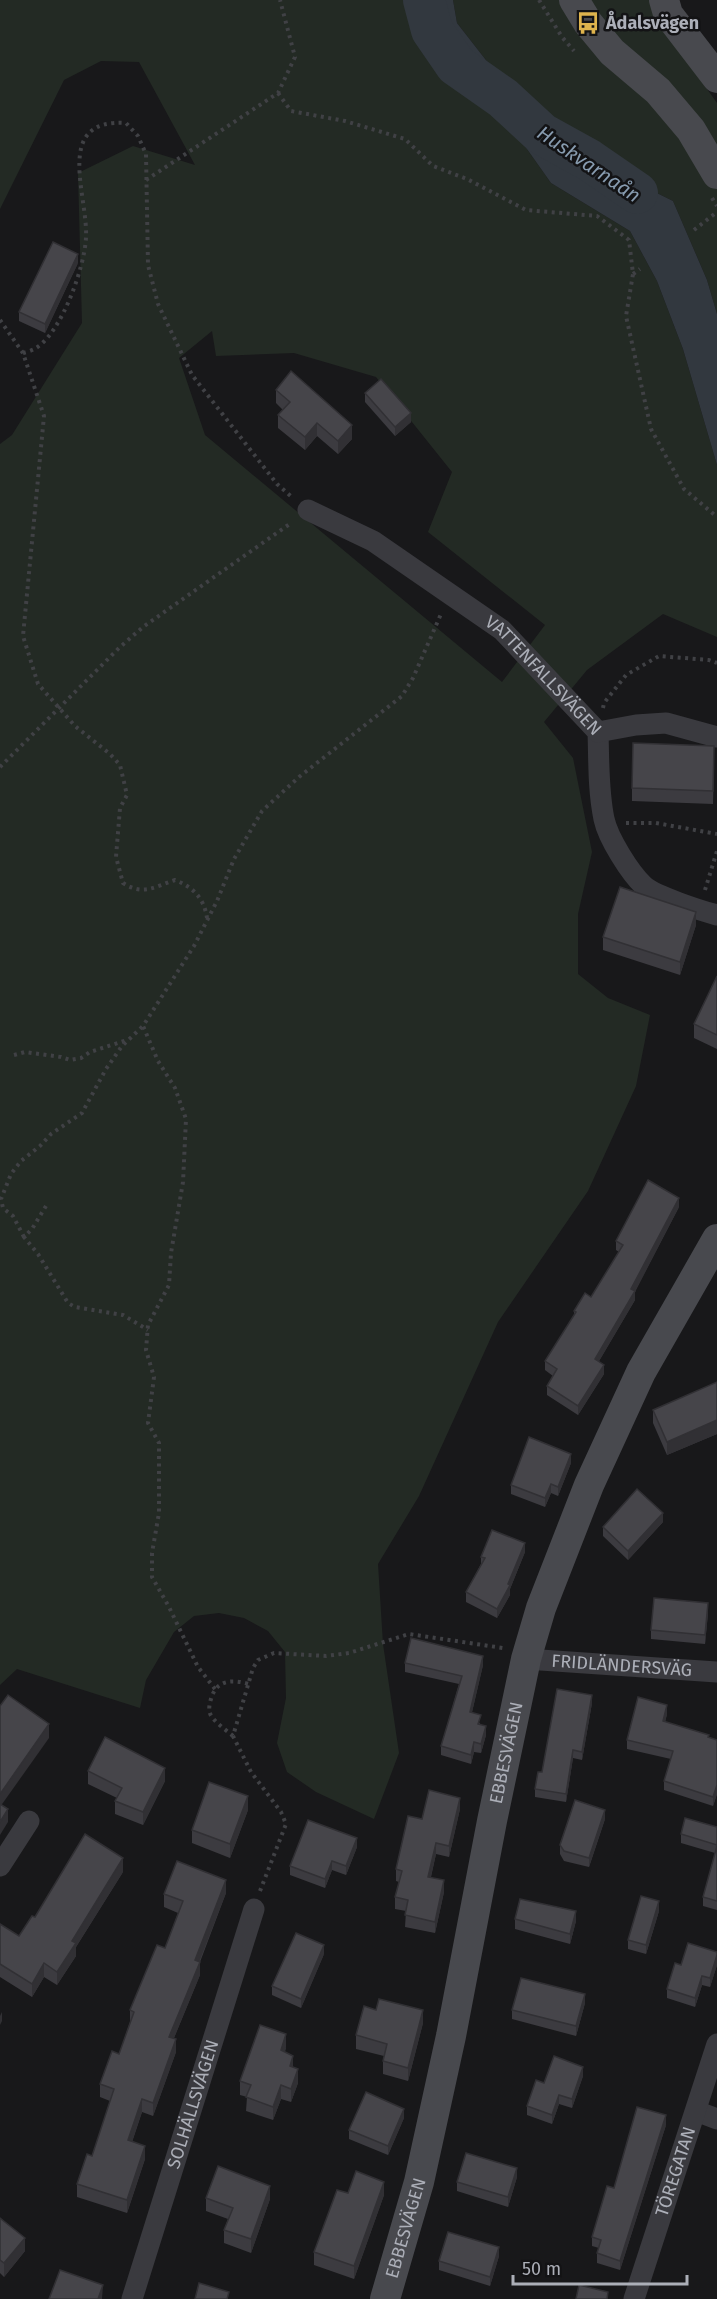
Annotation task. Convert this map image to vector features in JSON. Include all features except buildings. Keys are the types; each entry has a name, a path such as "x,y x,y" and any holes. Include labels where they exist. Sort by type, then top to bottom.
{"street":[{"path":"574,0 588,23 612,52 658,91 691,130 717,174"},
{"path":"664,0 668,14 717,78"},
{"name":"VATTENFALLSVÄGEN","path":"308,510 373,541 502,630 598,732 600,790 604,822 622,857 645,887 707,912"},
{"path":"598,732 636,725 666,723 717,737"},
{"name":"EBBESVÄGEN","path":"385,2299 422,2171 527,1655 541,1608 585,1496 641,1371 717,1239"},
{"name":"FRIDLÄNDERSVÄG","path":"527,1655 717,1672"},
{"path":"0,1866 29,1821"},
{"name":"SOLHÄLLSVÄGEN","path":"132,2299 254,1909"},
{"name":"TÖREGATAN","path":"634,2299 717,2044"},
{"path":"696,2111 717,2119"}],"path":[{"path":"146,180 278,93 295,57 280,0"},
{"path":"278,93 291,111 345,121 405,139 434,166 467,179 526,210 597,216 629,240 633,274 626,316 651,429 684,489 717,518"},
{"path":"0,766 143,627 308,510 277,484 192,375 158,304 148,265 146,154 138,136 126,123 110,122 92,128 84,142 78,173 87,236 83,265 65,309 54,327 38,347 24,353"},
{"path":"694,230 717,212"},
{"path":"633,274 640,269"},
{"path":"0,320 24,353 44,416 23,636 38,684 75,726 120,765 127,795 120,808 116,857 123,883 132,889 150,890 175,880 189,885 205,906 207,920"},
{"path":"148,1330 123,1315 75,1307 68,1303 38,1254 24,1237 13,1216 3,1208 1,1199 11,1174 21,1161 51,1134 82,1113 106,1069 128,1040 143,1026 194,946 234,859 262,811 299,777 402,696 413,678 436,621 452,596"},
{"path":"598,732 604,703 626,675 659,656 709,660 717,663"},
{"path":"604,822 656,824 717,834"},
{"path":"707,912 717,851"},
{"path":"143,1026 158,1061 175,1088 186,1119 183,1182 171,1253 169,1285 148,1330 146,1350 154,1377 148,1422 159,1443 159,1513 152,1553 152,1577 198,1667 215,1689"},
{"path":"14,1055 24,1052 70,1060 128,1040"},
{"path":"24,1237 32,1229 46,1206"},
{"path":"233,1736 258,1660 274,1653 326,1656 349,1653 410,1634 527,1655"},
{"path":"249,1684 234,1680 215,1689 209,1703 209,1711 212,1718 233,1736 250,1772 281,1812 286,1824 254,1909"}],"shaded area":[{"path":"0,0 422,0 463,86 522,142 551,183 630,231 657,281 683,349 717,465 717,637 663,614 587,670 544,722 573,758 592,852 578,914 578,974 608,998 650,1015 636,1086 588,1191 498,1322 419,1496 378,1564 383,1644 399,1753 374,1819 316,1792 287,1772 277,1743 286,1698 285,1652 268,1631 244,1618 219,1613 194,1616 174,1632 146,1680 140,1708 17,1669 0,1685 0,444 12,435 82,323 78,173 133,146 195,165 139,62 101,61 64,80 0,209","holes":["212,331 216,356 294,353 376,377 452,472 428,532 545,625 502,682 205,435 179,358"]},
{"path":"453,0 655,0 672,40 717,103 717,314 707,280 673,201 572,151 489,64 457,23"}],"water":[{"name":"Huskvarnaån","path":"422,0 453,0 457,23 489,64 572,151 673,201 707,280 717,314 717,465 683,349 657,281 630,231 551,183 522,142 463,86"}],"waterway":[{"name":"Huskvarnaån","path":"424,0 432,30 456,65 503,98 542,134 589,160 637,193"}],"place":[{"name":"Ådalsvägen","path":"588,23"}]}
